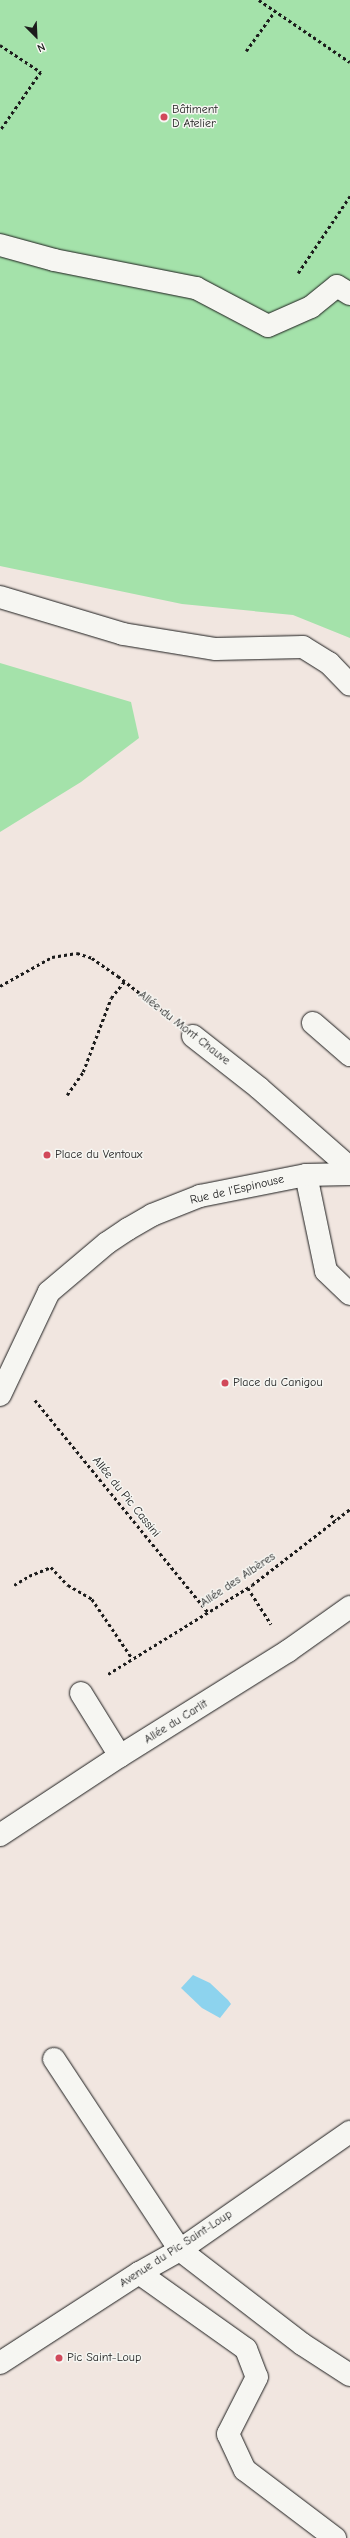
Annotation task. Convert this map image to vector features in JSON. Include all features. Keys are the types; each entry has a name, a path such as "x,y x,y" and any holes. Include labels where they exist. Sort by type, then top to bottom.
{"street":[{"path":"0,245 54,260 196,288 268,326 310,307 337,286 350,294"},
{"path":"0,597 123,634 216,649 303,647 329,663 350,685"},
{"path":"313,1023 350,1055"},
{"name":"Allée du Mont Chauve","path":"194,1036 259,1088 350,1168"},
{"name":"Rue de l'Espinouse","path":"0,1395 49,1292 107,1243 152,1215 200,1196 306,1175 350,1174"},
{"path":"306,1175 326,1272 350,1294"},
{"name":"Allée du Carlit","path":"0,1835 120,1756 288,1651 350,1607"},
{"path":"81,1692 120,1756"},
{"path":"54,2059 180,2250 302,2344 350,2375"},
{"name":"Avenue du Pic Saint-Loup","path":"0,2363 139,2273 180,2250 350,2132"},
{"path":"139,2273 246,2349 257,2377 228,2434 245,2470 335,2538"}],"path":[{"path":"259,0 350,62"},
{"path":"246,51 275,11"},
{"path":"0,46 40,72 0,131"},
{"path":"294,280 350,196"},
{"name":"Allée du Mont Chauve","path":"0,986 52,957 77,953 92,958 125,981 194,1036"},
{"path":"68,1095 83,1072 111,998 125,981"},
{"name":"Allée du Pic Cassini","path":"30,1393 208,1612"},
{"name":"Allée des Albères","path":"81,1692 132,1658 248,1588 350,1509"},
{"path":"331,1515 336,1520"},
{"path":"14,1585 29,1576 52,1567 68,1585 92,1599 132,1658"},
{"path":"248,1588 288,1651"}],"green space":[{"path":"0,0 350,0 350,638 293,615 182,604 0,566"},
{"path":"0,663 131,702 139,738 81,782 0,832"}],"water":[{"path":"193,1975 210,1983 231,2004 220,2018 202,2008 181,1988"}],"place":[{"name":"Bâtiment D Atelier","path":"164,117"},
{"name":"Place du Ventoux","path":"47,1155"},
{"name":"Place du Canigou","path":"225,1383"},
{"name":"Pic Saint-Loup","path":"59,2358"}]}
